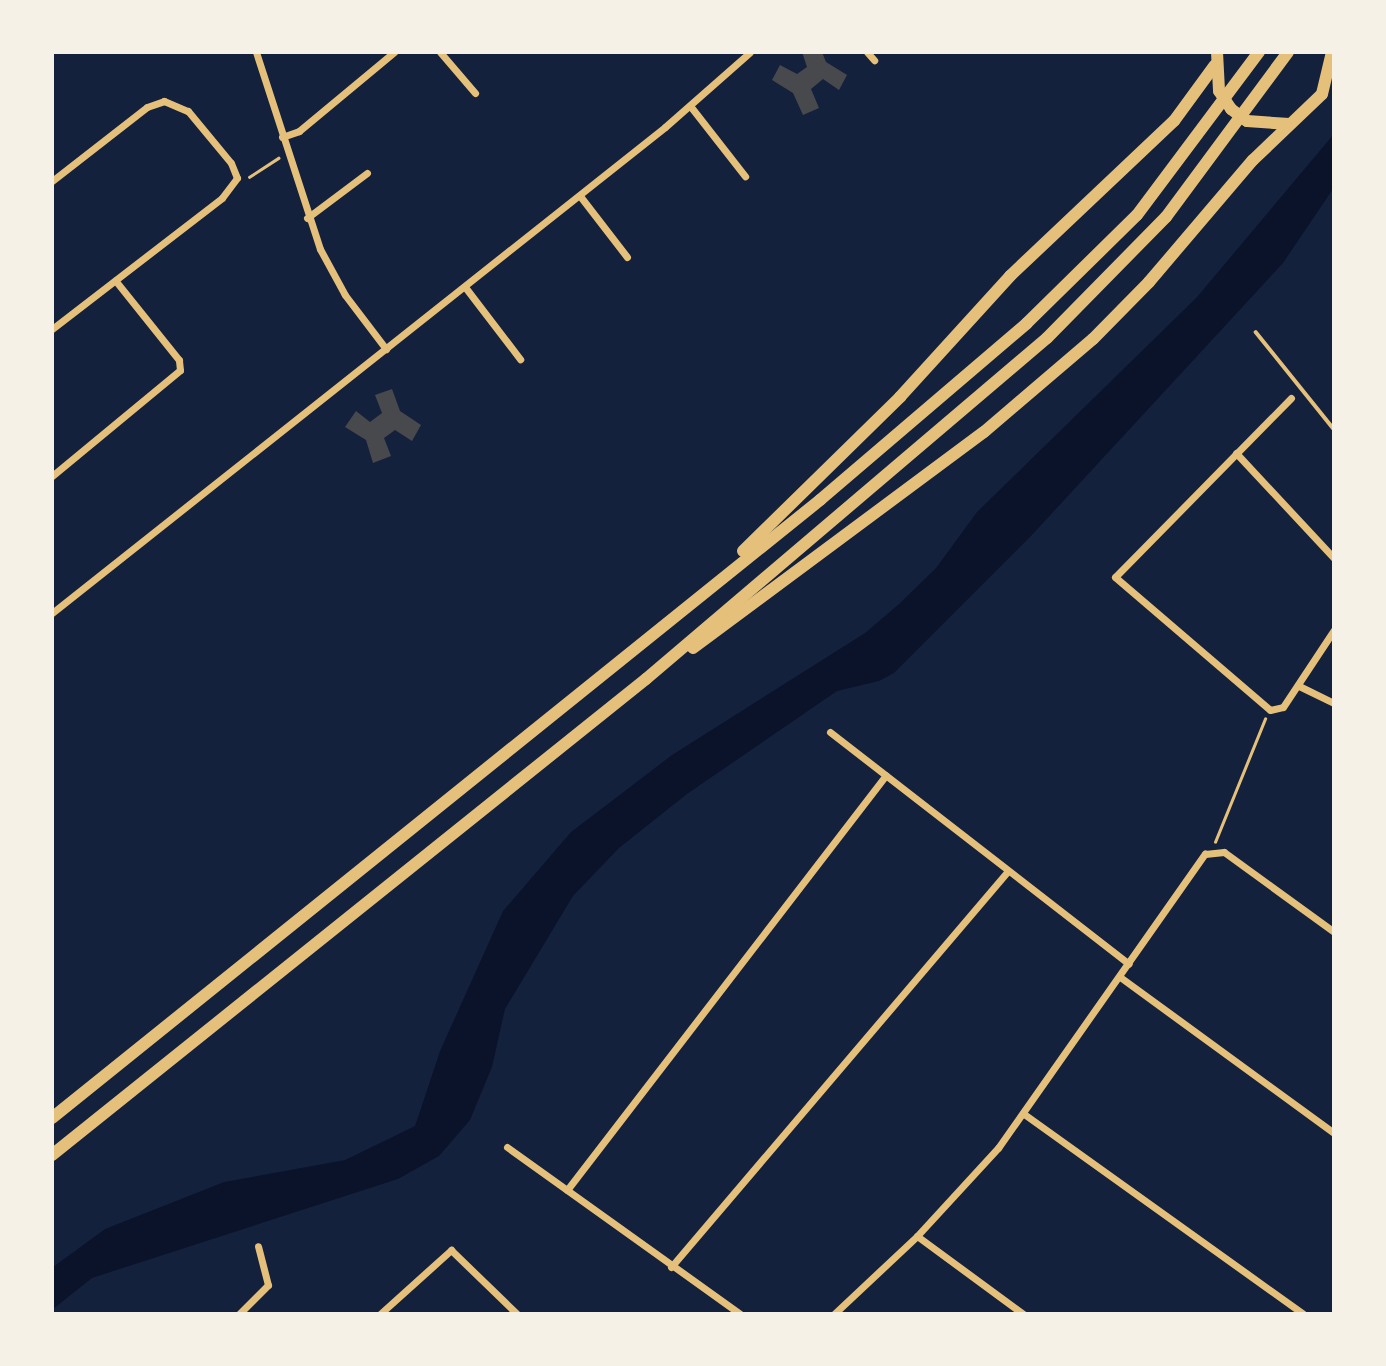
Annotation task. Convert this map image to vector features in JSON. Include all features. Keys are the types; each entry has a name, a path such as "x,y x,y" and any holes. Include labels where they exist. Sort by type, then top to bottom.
{"highway":[{"path":"52,1118 956,384 1083,272 1137,215 1259,52"},
{"path":"52,1155 646,679 1096,292 1166,217 1288,52"},
{"path":"695,597 900,397 1010,276 1174,121 1216,59"},
{"path":"1216,59 1220,91 1231,109 1247,121 1289,124"},
{"path":"646,679 741,617 1022,402 1149,282 1289,124 1322,94 1332,60"}],"street":[{"path":"256,52 307,218 336,281 386,349"},
{"path":"282,137 299,131 394,52"},
{"path":"440,52 475,93"},
{"path":"52,613 691,107 750,52"},
{"path":"867,52 874,60"},
{"path":"52,181 147,107 164,101 188,111 231,163 237,178 222,198 52,329"},
{"path":"691,107 746,176"},
{"path":"307,218 367,173"},
{"path":"580,196 627,257"},
{"path":"52,476 180,370 179,360 115,279"},
{"path":"465,287 520,359"},
{"path":"1291,398 1115,577 1250,696 1270,710 1280,709 1299,685 1334,630"},
{"path":"1236,453 1334,558"},
{"path":"1299,685 1334,703"},
{"path":"830,732 1007,872 1129,964"},
{"path":"566,1190 886,775"},
{"path":"834,1314 917,1236 1024,1114 1211,851 1224,852 1334,932"},
{"path":"671,1267 1007,872"},
{"path":"1120,977 1334,1133"},
{"path":"1024,1114 1303,1314"},
{"path":"507,1147 740,1314"},
{"path":"917,1236 1023,1314"},
{"path":"239,1314 268,1285 258,1246"},
{"path":"380,1314 451,1250 517,1314"}],"lane":[{"path":"1256,332 1334,429"}],"path":[{"path":"237,178 259,173 278,159"},
{"path":"1216,840 1260,740 1263,724"}],"water":[{"path":"1333,135 1333,189 1283,263 1031,536 894,673 879,681 837,691 687,794 619,848 573,896 505,1009 492,1067 470,1120 439,1156 398,1179 92,1278 53,1309 53,1267 105,1229 224,1182 345,1160 415,1126 440,1051 503,911 571,832 672,755 865,633 899,604 936,568 977,512 1197,297"}],"building":[{"path":"802,52 822,52 826,62 847,75 839,90 823,79 811,89 819,108 803,115 793,93 772,80 780,65 797,74 807,67"},
{"path":"392,389 400,411 421,425 412,441 395,430 384,438 391,456 373,463 366,440 345,427 356,411 370,422 382,413 375,395"}]}
